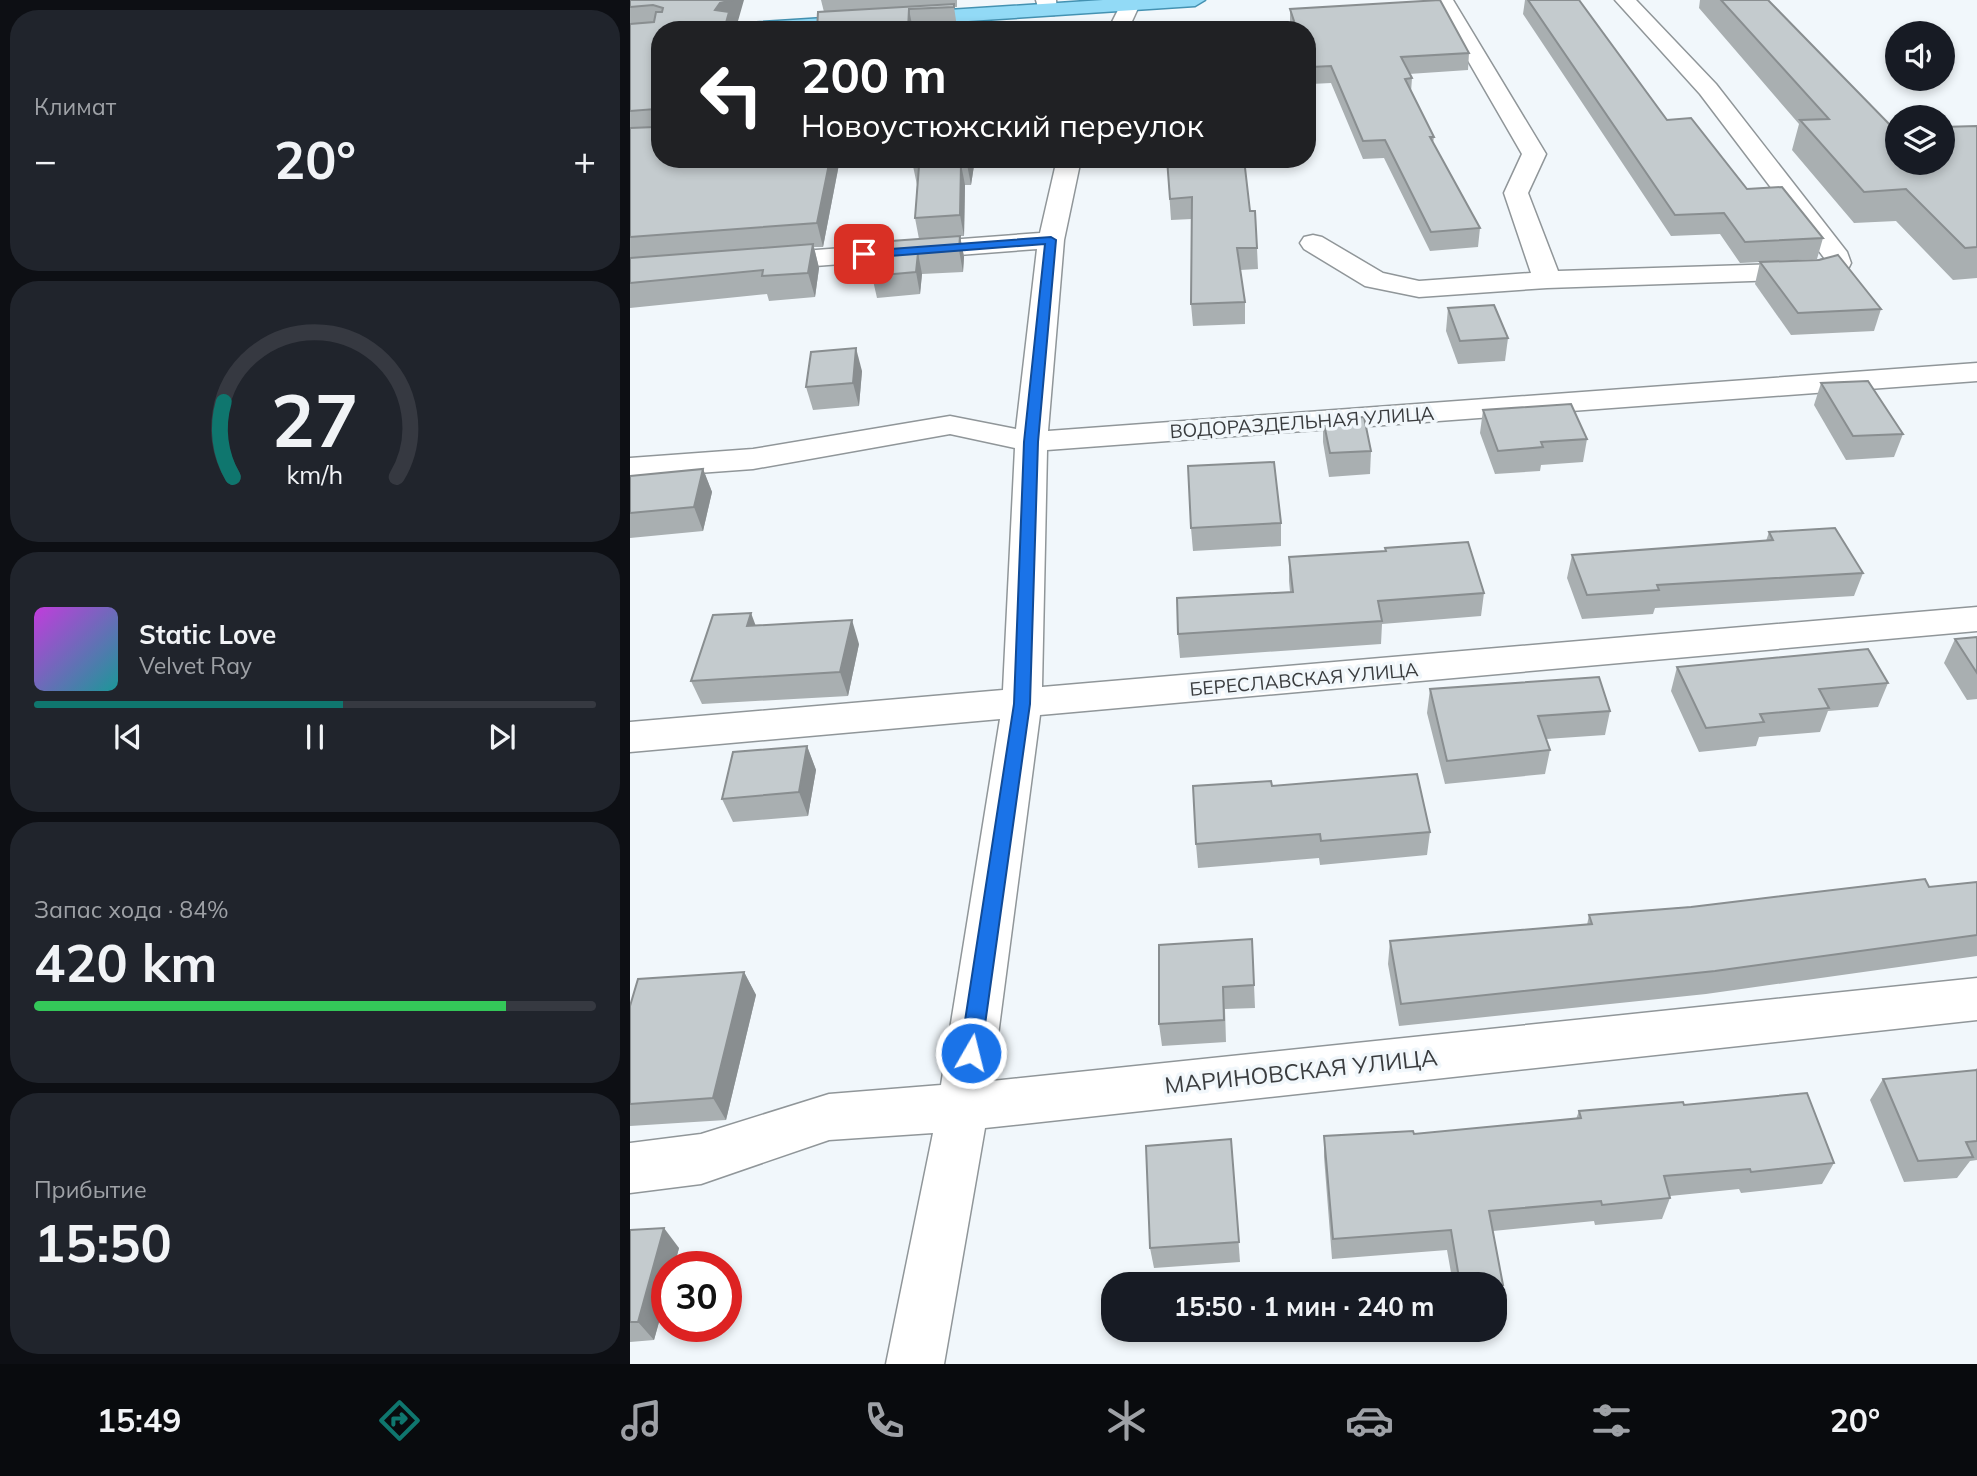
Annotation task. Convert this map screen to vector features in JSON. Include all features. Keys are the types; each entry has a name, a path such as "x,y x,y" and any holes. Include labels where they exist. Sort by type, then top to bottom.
{"main road":[{"path":"846,21 1047,5 1129,6 1195,0"}],"street":[{"path":"1443,0 1534,155 1516,193 1547,280"},
{"path":"1313,243 1375,280 1419,289 1547,280 1813,271 1838,263 1838,258 1708,89 1625,0"},
{"path":"1122,21 1129,6"},
{"path":"915,1364 963,1107 1022,704 1031,442 1051,240 1067,168"},
{"path":"732,265 1051,240"},
{"name":"ВОДОРАЗДЕЛЬНАЯ УЛИЦА","path":"630,468 753,459 950,425 1031,442 1977,372"},
{"name":"БЕРЕСЛАВСКАЯ УЛИЦА","path":"630,737 1977,619"},
{"name":"МАРИНОВСКАЯ УЛИЦА","path":"630,1168 701,1158 829,1117 963,1107 1977,999"}],"building":[{"path":"630,0 733,0 720,3 715,10 729,12 726,21 654,21 656,12 662,12 663,8 653,5 630,7"},
{"path":"1440,0 1469,53 1401,57 1412,78 1405,79 1434,137 1430,137 1480,228 1431,232 1385,140 1363,141 1331,66 1316,67 1316,21 1294,21 1290,9"},
{"path":"1528,0 1579,0 1667,120 1691,118 1747,189 1782,187 1823,238 1745,242 1724,213 1675,215"},
{"path":"1721,0 1768,0 1885,120 1885,175 1955,175 1955,127 1977,126 1977,247 1965,248 1906,189 1864,192 1800,120 1829,119"},
{"path":"954,4 954,7 909,9 908,21 818,21 818,12"},
{"path":"651,22 651,109 630,111 630,24"},
{"path":"651,127 651,168 828,168 817,223 630,237 630,128"},
{"path":"919,168 961,168 960,215 915,218"},
{"path":"1168,168 1245,168 1250,211 1255,211 1257,248 1237,248 1245,302 1191,304 1192,197 1170,199"},
{"path":"960,236 959,250 918,253 916,272 872,276 877,242"},
{"path":"813,244 808,273 762,276 763,270 630,283 630,258"},
{"path":"1838,255 1881,309 1798,313 1760,262 1819,260"},
{"path":"1494,305 1508,338 1460,341 1448,308"},
{"path":"856,348 853,383 806,387 811,352"},
{"path":"1868,381 1903,434 1853,436 1821,383"},
{"path":"1571,404 1587,439 1541,442 1543,447 1498,451 1483,410"},
{"path":"1364,417 1371,451 1330,453 1323,419"},
{"path":"1274,462 1281,523 1191,528 1188,466"},
{"path":"703,469 694,507 630,513 630,476"},
{"path":"1835,528 1863,573 1657,585 1659,590 1587,595 1572,555 1773,540 1769,532"},
{"path":"1468,542 1484,593 1378,601 1382,621 1178,634 1177,598 1293,592 1289,557 1386,551 1385,548"},
{"path":"751,613 747,626 852,620 840,672 691,681 713,615"},
{"path":"1977,637 1977,673 1955,639"},
{"path":"1868,649 1888,683 1819,689 1829,708 1760,714 1764,722 1706,728 1677,667"},
{"path":"1599,677 1610,711 1538,716 1550,750 1447,761 1430,689"},
{"path":"807,746 799,792 722,799 733,752"},
{"path":"1417,774 1430,832 1321,841 1320,834 1196,844 1193,786 1271,781 1272,786"},
{"path":"1925,879 1929,887 1977,882 1977,935 1715,971 1401,1004 1390,941 1592,924 1589,915 1691,907"},
{"path":"1252,939 1254,985 1223,987 1224,1020 1159,1024 1159,945"},
{"path":"744,972 713,1098 630,1104 630,1006 638,979"},
{"path":"1977,1070 1977,1141 1966,1142 1973,1157 1918,1161 1883,1079"},
{"path":"1807,1093 1834,1163 1751,1172 1750,1169 1664,1176 1670,1198 1602,1205 1601,1201 1489,1211 1501,1272 1458,1272 1451,1230 1333,1239 1324,1136 1413,1131 1414,1134 1581,1118 1579,1111 1683,1102 1684,1105"},
{"path":"1231,1139 1239,1242 1150,1248 1146,1146"},
{"path":"664,1228 658,1251 651,1251 651,1275 638,1322 630,1322 630,1230"}],"route":[{"path":"864,254 1051,240 1031,442 1022,704 971,1053"}]}
